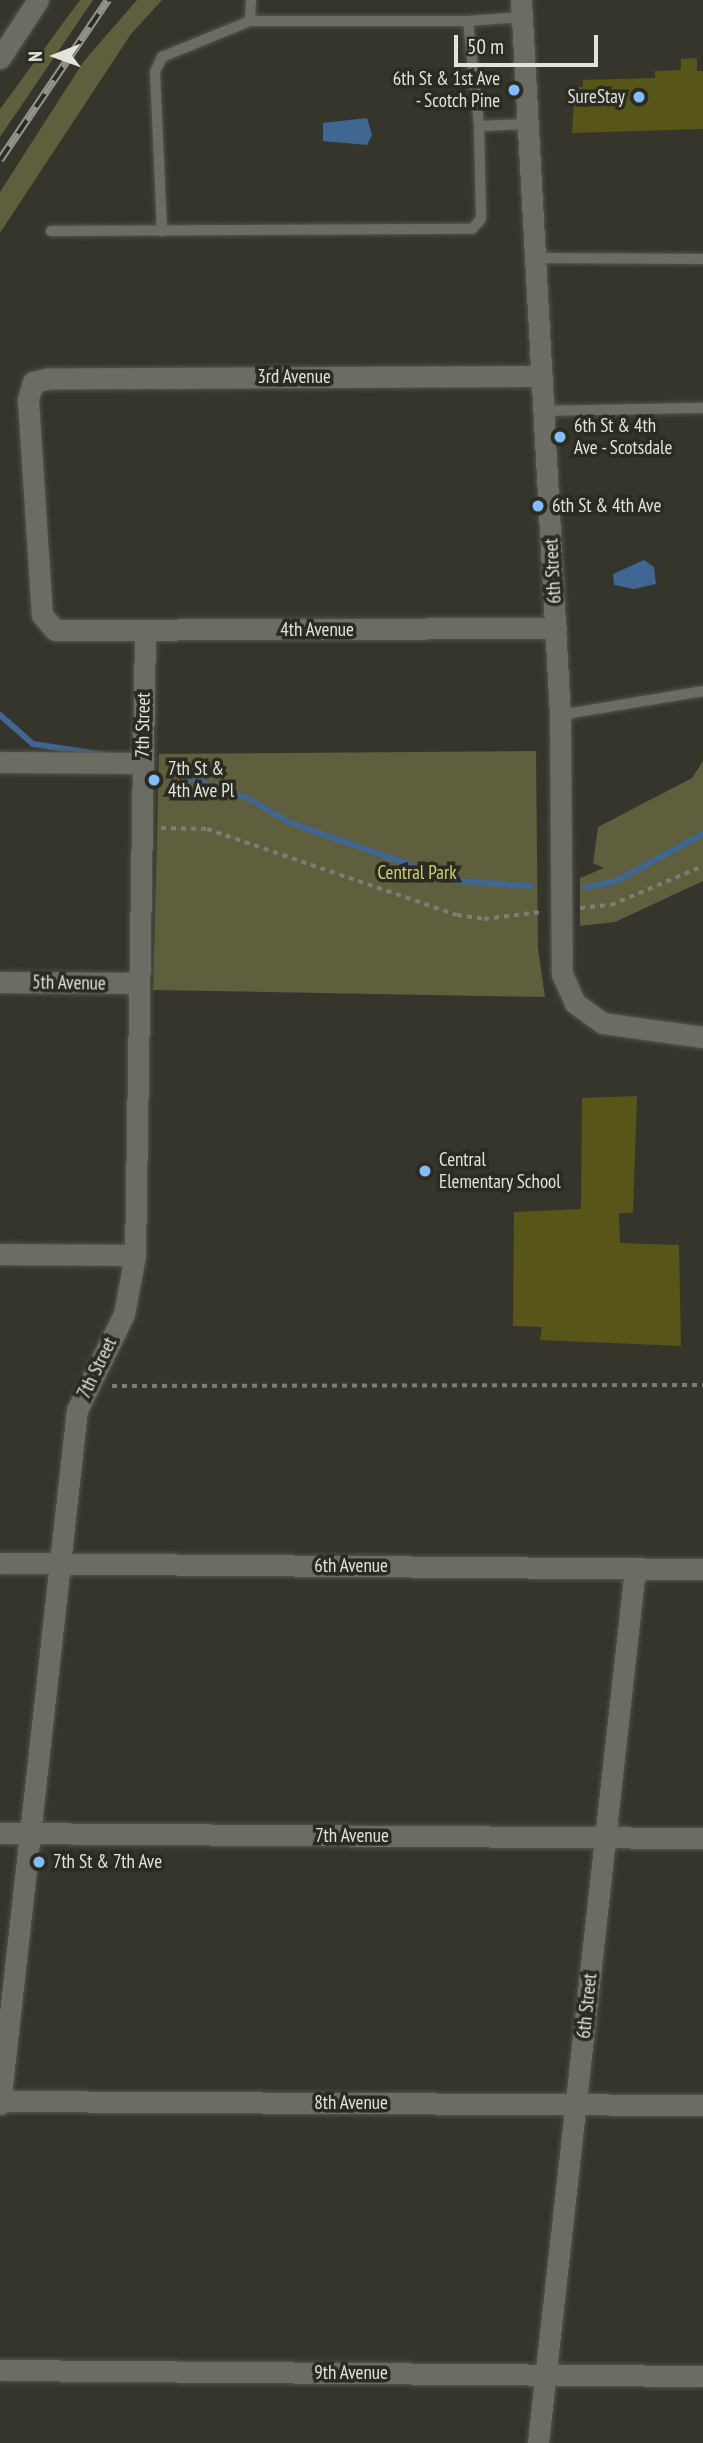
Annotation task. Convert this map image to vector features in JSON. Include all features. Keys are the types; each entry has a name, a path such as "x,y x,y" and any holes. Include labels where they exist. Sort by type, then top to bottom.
{"street":[{"path":"0,58 38,0"},
{"name":"6th Street","path":"522,8 560,715 562,974 571,997 588,1015 603,1023 703,1037"},
{"name":"3rd Avenue","path":"78,632 55,630 42,615 28,400 33,383 46,379 542,376"},
{"name":"4th Avenue","path":"78,632 556,628"},
{"name":"7th Street","path":"0,2102 77,1410 85,1386 124,1314 135,1255 145,631"},
{"path":"0,762 143,763"},
{"name":"5th Avenue","path":"0,982 139,984"},
{"path":"0,1254 135,1255"},
{"name":"6th Avenue","path":"0,1563 703,1569"},
{"name":"6th Street","path":"538,2443 635,1569"},
{"name":"7th Avenue","path":"0,1833 703,1838"},
{"name":"8th Avenue","path":"0,2102 703,2105"},
{"name":"9th Avenue","path":"0,2370 703,2376"}],"lane":[{"path":"250,21 251,0"},
{"path":"162,231 155,72 162,57 250,21 468,20 522,8"},
{"path":"51,232 472,229 481,219 479,127 468,20"},
{"path":"479,127 527,124"},
{"path":"535,258 703,259"},
{"path":"544,411 703,408"},
{"path":"560,715 703,691"}],"path":[{"path":"142,828 206,829 457,915 484,919 611,905 703,866"},
{"path":"85,1386 703,1384"}],"green space":[{"path":"80,0 93,0 0,137 0,109"},
{"path":"137,0 162,0 131,34 0,233 0,192 84,61"},
{"name":"Central Park","path":"536,751 538,949 545,997 153,990 159,754"},
{"path":"703,761 703,881 615,922 580,926 580,878 604,868 593,863 598,827 692,778"}],"water":[{"path":"367,118 372,135 367,145 323,141 323,123"},
{"path":"644,560 654,567 656,584 634,589 614,585 613,574"}],"building":[{"name":"SureStay","path":"697,58 697,71 703,71 703,129 572,133 575,87 583,87 583,80 655,78 655,71 681,70 681,59"},
{"name":"Central Elementary School","path":"637,1096 633,1213 619,1213 620,1243 679,1245 681,1346 540,1340 542,1327 513,1326 514,1212 581,1209 582,1098"}],"waterway":[{"path":"0,715 33,744 105,755"},
{"path":"181,775 250,799 288,822 456,881 531,886"},
{"path":"586,887 616,881 703,834"}],"railway":[{"path":"0,160 108,0"}],"place":[{"name":"6th St & 1st Ave - Scotch Pine","path":"514,90"},
{"name":"SureStay","path":"639,97"},
{"name":"6th St & 4th Ave - Scotsdale","path":"560,437"},
{"name":"6th St & 4th Ave","path":"538,506"},
{"name":"7th St & 4th Ave Pl","path":"154,780"},
{"name":"Central Elementary School","path":"425,1171"},
{"name":"7th St & 7th Ave","path":"39,1862"}]}
